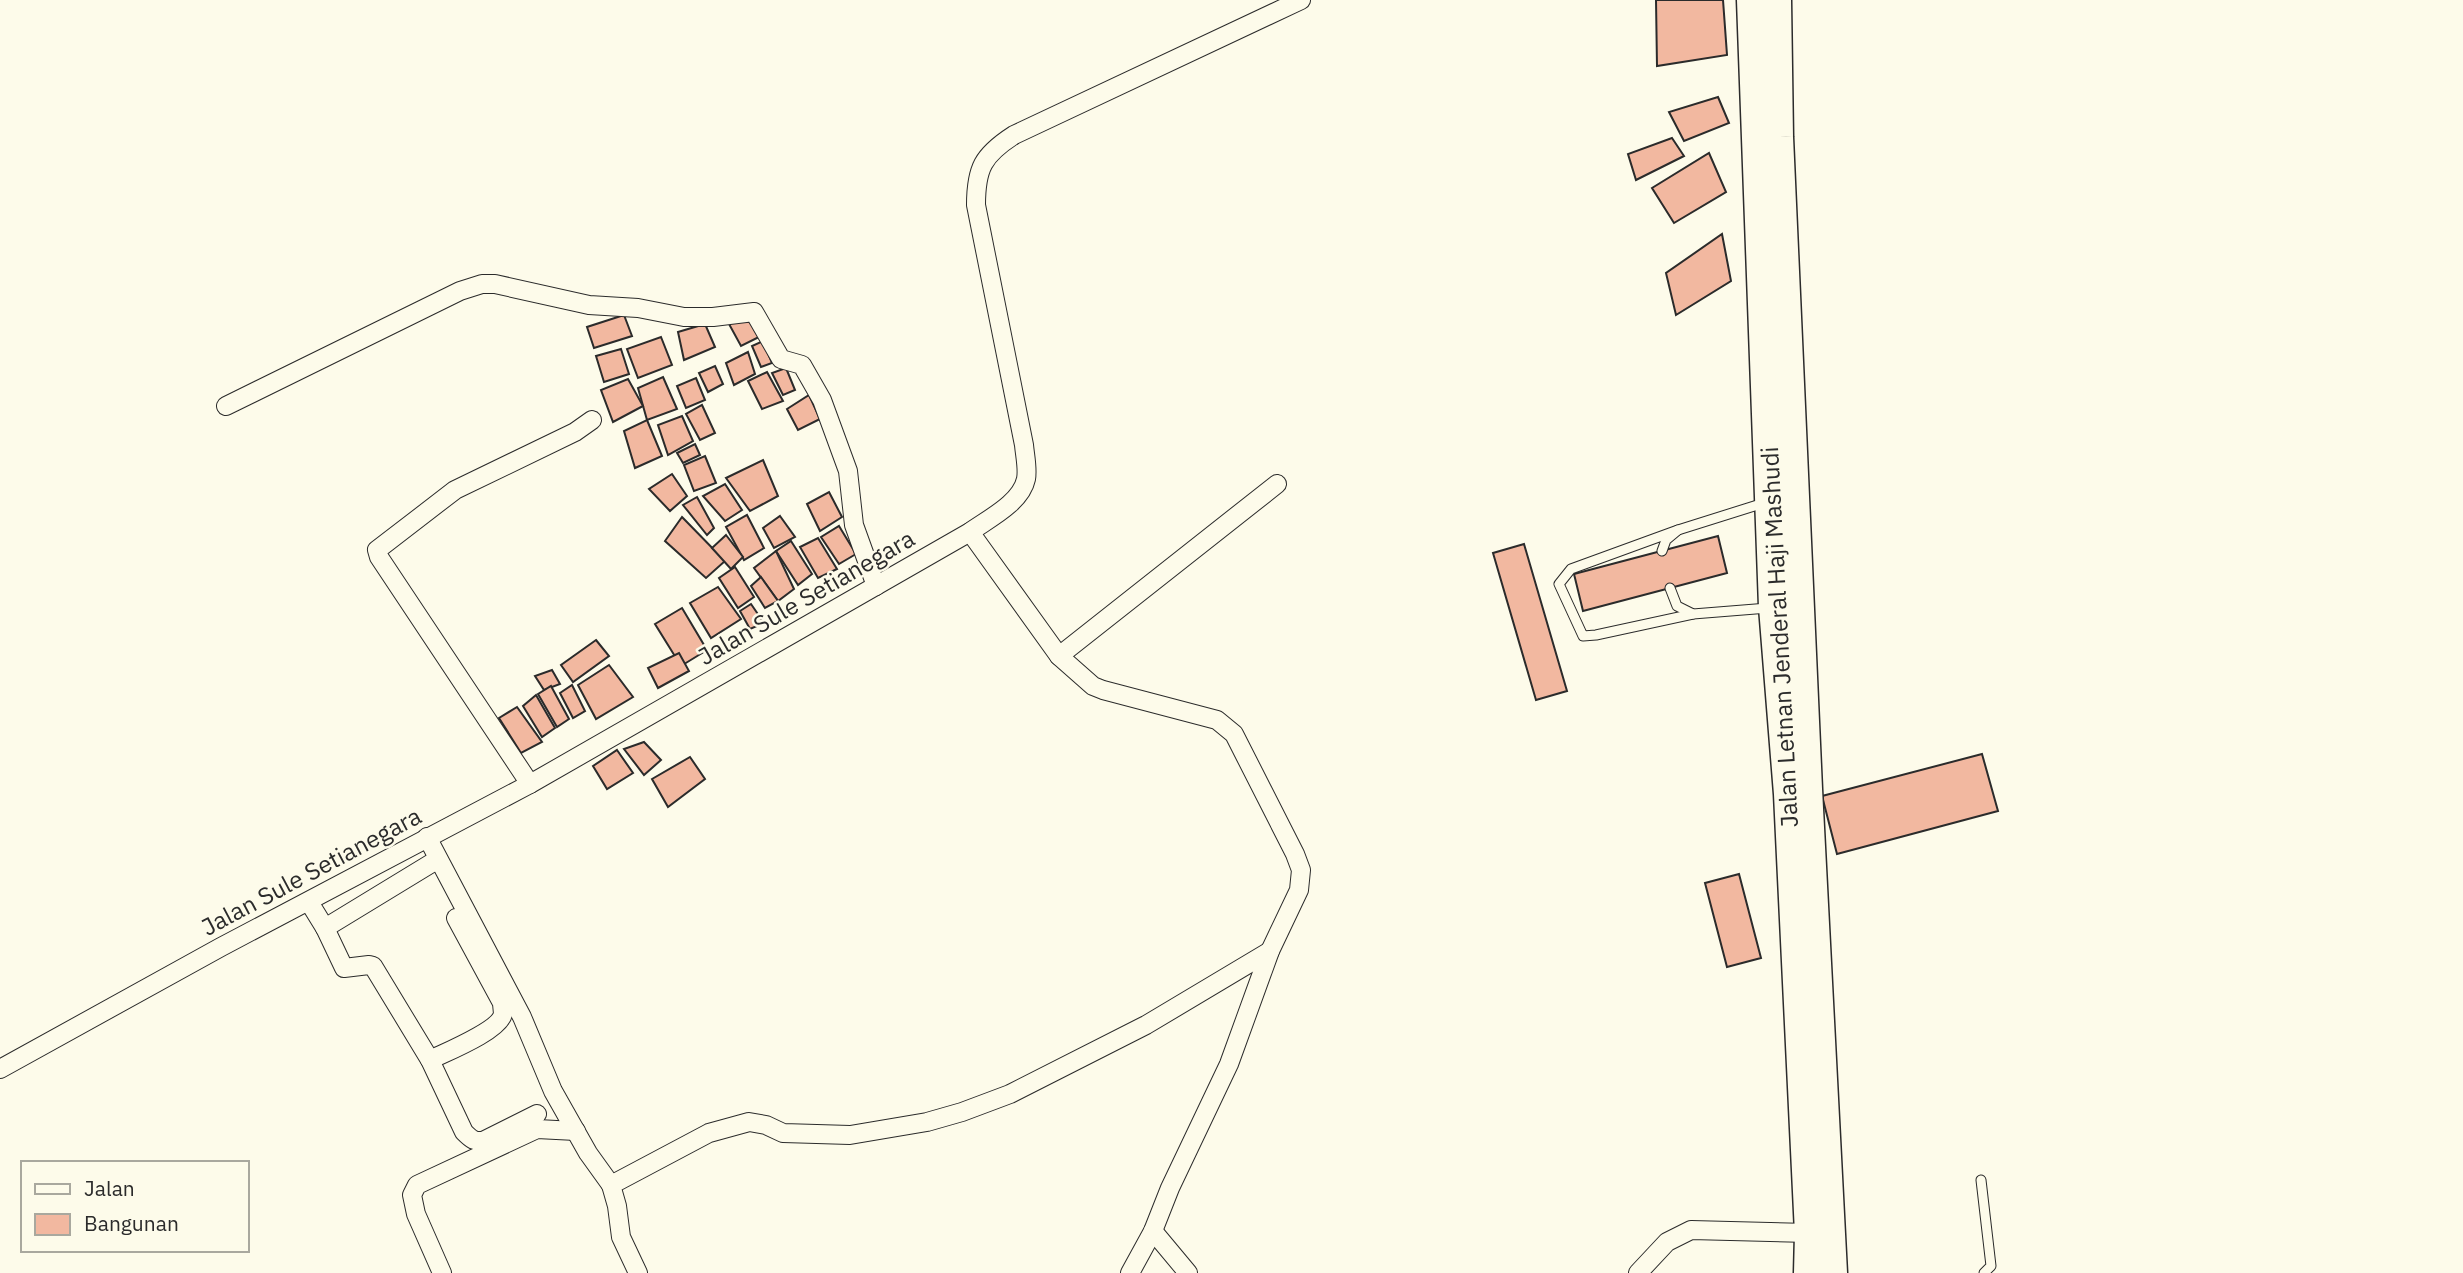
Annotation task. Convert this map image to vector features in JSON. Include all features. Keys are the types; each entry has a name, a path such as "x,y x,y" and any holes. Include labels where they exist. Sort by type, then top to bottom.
{"main road":[{"name":"Jalan Letnan Jenderal Haji Mashudi","path":"1752,0 1773,607 1788,794 1809,1233 1808,1273"},
{"name":"Jalan Letnan Jenderal Haji Mashudi","path":"1777,0 1779,137 1807,775 1833,1273"}],"street":[{"name":"Jalan Sule Setianegara","path":"0,1069 210,953 530,784 970,532 1000,511 1022,491 1027,473 1024,445 976,205 978,180 983,163 996,147 1014,135 1301,0"},
{"path":"226,406 460,291 482,284 513,287 589,305 638,308 684,317 713,317 751,311 757,316 781,359 803,365 822,400 849,471 854,525 876,586"},
{"path":"530,784 379,557 377,550 455,489 575,432 592,420"},
{"path":"1059,656 1277,484"},
{"path":"970,532 1059,656 1093,686 1206,716 1217,720 1234,734 1301,870 1299,890 1270,951 1229,1065 1170,1188 1153,1231 1130,1273"},
{"path":"427,837 523,1017 553,1091 588,1153 611,1185 621,1237 638,1273"},
{"path":"325,928 435,861"},
{"path":"309,902 344,968 373,966 430,1060 464,1132 475,1142 485,1140 537,1114"},
{"path":"430,1060 490,1029 503,1014 502,1003 456,918"},
{"path":"611,1185 709,1133 749,1122 766,1125 783,1133 850,1135 927,1122 962,1112 1010,1094 1146,1026 1270,951"},
{"path":"442,1273 416,1214 412,1195 417,1185 537,1129 576,1131"},
{"path":"1638,1273 1667,1242 1691,1230 1809,1233"},
{"path":"1153,1231 1188,1273"}],"lane":[{"path":"1770,501 1678,530 1571,569 1559,584 1583,636 1693,614 1773,607"},
{"path":"1662,551 1666,540 1678,530"},
{"path":"1670,588 1677,606 1693,614"},
{"path":"1980,1181 1991,1266 1984,1273"}],"building":[{"path":"1656,0 1723,0 1727,55 1657,66"},
{"path":"1718,97 1729,123 1684,141 1669,112"},
{"path":"1672,138 1684,156 1636,180 1628,154"},
{"path":"1709,153 1726,192 1674,223 1652,188"},
{"path":"1722,234 1731,281 1676,315 1666,273"},
{"path":"624,315 632,336 594,348 587,327"},
{"path":"748,315 759,337 741,346 729,324"},
{"path":"705,324 715,347 684,360 678,332"},
{"path":"661,337 672,365 638,378 627,349"},
{"path":"763,341 772,363 761,367 752,346"},
{"path":"621,349 629,374 604,382 596,356"},
{"path":"748,352 755,374 734,385 726,363"},
{"path":"715,366 723,384 708,392 699,373"},
{"path":"786,368 795,390 783,395 772,373"},
{"path":"767,372 783,401 762,409 748,381"},
{"path":"663,377 677,409 647,420 638,388"},
{"path":"696,378 705,400 686,408 677,386"},
{"path":"628,379 643,406 613,422 601,390"},
{"path":"809,395 820,419 798,430 787,409"},
{"path":"702,405 715,433 700,440 686,414"},
{"path":"682,416 693,441 668,455 658,425"},
{"path":"647,420 662,456 635,468 624,431"},
{"path":"695,444 700,455 683,463 677,453"},
{"path":"705,456 716,483 694,491 684,465"},
{"path":"763,460 778,496 750,511 726,478"},
{"path":"672,474 687,496 670,511 649,489"},
{"path":"725,484 742,510 725,521 703,496"},
{"path":"829,492 842,517 820,531 807,504"},
{"path":"697,497 714,528 707,535 683,505"},
{"path":"747,515 764,548 744,560 726,527"},
{"path":"780,516 795,537 774,548 763,528"},
{"path":"682,517 725,561 706,578 665,541"},
{"path":"839,526 856,554 839,564 821,537"},
{"path":"726,535 743,557 731,569 712,548"},
{"path":"1718,536 1727,573 1583,611 1574,574"},
{"path":"818,538 837,569 818,578 800,547"},
{"path":"791,541 812,574 798,585 776,551"},
{"path":"1524,544 1567,691 1536,700 1493,553"},
{"path":"776,551 794,589 778,601 754,568"},
{"path":"735,567 754,597 738,608 719,578"},
{"path":"761,577 778,601 765,608 751,586"},
{"path":"718,587 741,619 711,638 690,603"},
{"path":"751,604 764,623 750,629 740,611"},
{"path":"682,608 707,650 681,666 655,624"},
{"path":"596,640 609,656 573,682 561,665"},
{"path":"679,653 689,671 658,688 648,668"},
{"path":"609,665 633,697 596,719 578,685"},
{"path":"552,670 560,684 544,690 535,676"},
{"path":"572,685 585,711 573,718 560,693"},
{"path":"551,686 569,719 557,727 538,694"},
{"path":"536,695 555,728 542,737 523,706"},
{"path":"517,707 542,742 521,753 499,718"},
{"path":"644,742 661,760 644,775 624,749"},
{"path":"617,750 633,773 607,789 593,766"},
{"path":"1982,754 1998,811 1837,854 1822,796"},
{"path":"690,757 705,779 668,807 652,779"},
{"path":"1739,874 1761,958 1727,967 1705,883"}]}
